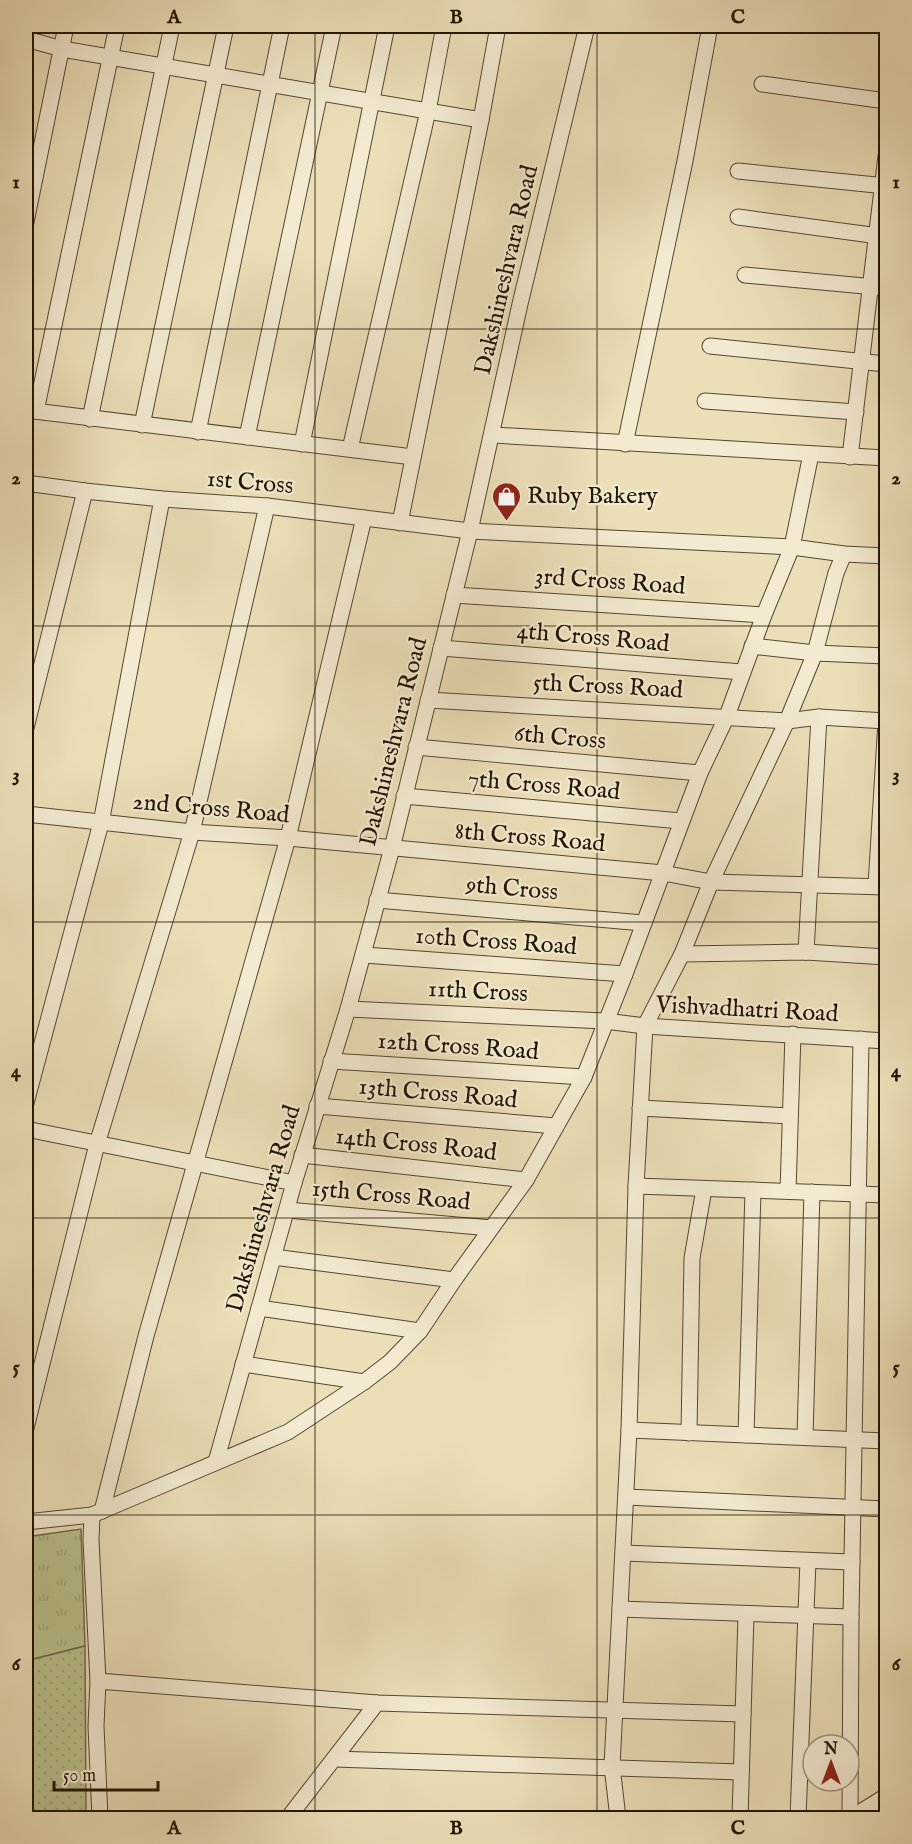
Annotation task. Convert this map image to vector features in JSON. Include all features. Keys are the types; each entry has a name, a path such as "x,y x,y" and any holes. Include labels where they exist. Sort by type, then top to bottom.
{"street":[{"path":"26,222 66,26"},
{"path":"117,26 31,410 413,457"},
{"path":"90,419 172,26"},
{"path":"142,425 226,26"},
{"path":"198,432 282,26"},
{"path":"247,437 334,26"},
{"path":"302,444 387,26"},
{"path":"350,449 428,111 444,26"},
{"path":"400,523 482,120 498,26"},
{"name":"Dakshineshvara Road","path":"216,1462 302,1155 364,955 392,848 493,435 520,304 587,26"},
{"path":"625,444 685,161 710,26"},
{"path":"26,39 62,49 482,120"},
{"path":"762,84 886,101"},
{"path":"850,457 871,286 881,236 886,156"},
{"path":"738,171 885,185"},
{"path":"738,217 881,236"},
{"path":"745,275 886,288"},
{"path":"710,346 886,364"},
{"path":"705,401 856,412"},
{"path":"493,435 886,458"},
{"path":"26,1522 97,1513 288,1432 364,1382 390,1362 420,1331 526,1179 584,1077 625,974 681,821 700,773 727,716 792,547 811,454"},
{"name":"1st Cross","path":"26,483 162,499 267,506 470,531 792,547 844,554 886,556"},
{"path":"26,728 85,491"},
{"path":"26,1103 100,823 162,499"},
{"path":"26,1428 97,1144 192,832 267,506"},
{"path":"100,1818 96,1726 99,1681 91,1539 288,838 364,518"},
{"path":"618,1818 612,1766 629,1430 636,1186 645,1026 682,954 711,882 787,721 815,653 836,573 844,554"},
{"name":"3rd Cross Road","path":"454,595 764,615"},
{"path":"752,646 815,653 886,656"},
{"name":"4th Cross Road","path":"441,648 742,672"},
{"name":"5th Cross Road","path":"428,700 787,721 819,717 886,721"},
{"path":"806,951 819,717"},
{"path":"881,887 886,721"},
{"name":"6th Cross","path":"416,747 700,773"},
{"name":"7th Cross Road","path":"404,796 681,821"},
{"name":"2nd Cross Road","path":"26,814 192,832 392,848"},
{"name":"8th Cross Road","path":"392,848 663,873 711,882 881,887"},
{"name":"9th Cross","path":"377,900 643,923"},
{"path":"682,954 806,951 886,957"},
{"name":"10th Cross Road","path":"364,955 625,974"},
{"name":"11th Cross","path":"348,1009 605,1021"},
{"name":"Vishvadhatri Road","path":"605,1021 645,1026 886,1041"},
{"path":"788,1191 793,1034"},
{"path":"850,1818 850,1617 861,1039"},
{"name":"12th Cross Road","path":"331,1061 584,1077"},
{"name":"13th Cross Road","path":"317,1106 556,1126"},
{"path":"640,1108 790,1116"},
{"path":"26,1129 294,1183"},
{"name":"14th Cross Road","path":"302,1155 526,1179"},
{"path":"636,1186 886,1195"},
{"path":"689,1434 692,1258 704,1189"},
{"path":"746,1435 753,1190"},
{"path":"805,1437 812,1192"},
{"name":"15th Cross Road","path":"287,1210 491,1228"},
{"path":"273,1257 454,1280"},
{"path":"259,1308 420,1331"},
{"path":"243,1364 364,1382"},
{"path":"629,1430 886,1441"},
{"path":"626,1497 886,1509"},
{"path":"623,1553 852,1562"},
{"path":"798,1818 808,1561"},
{"path":"620,1609 850,1617"},
{"path":"740,1818 746,1614"},
{"path":"99,1681 376,1703 743,1714"},
{"path":"288,1818 376,1703"},
{"path":"334,1759 612,1766 741,1772"},
{"path":"850,1818 886,1796"}],"green space":[{"path":"81,1529 85,1646 26,1661 26,1537"},
{"path":"85,1646 86,1818 26,1818 26,1661"}],"place":[{"name":"Ruby Bakery","path":"506,522"}]}
